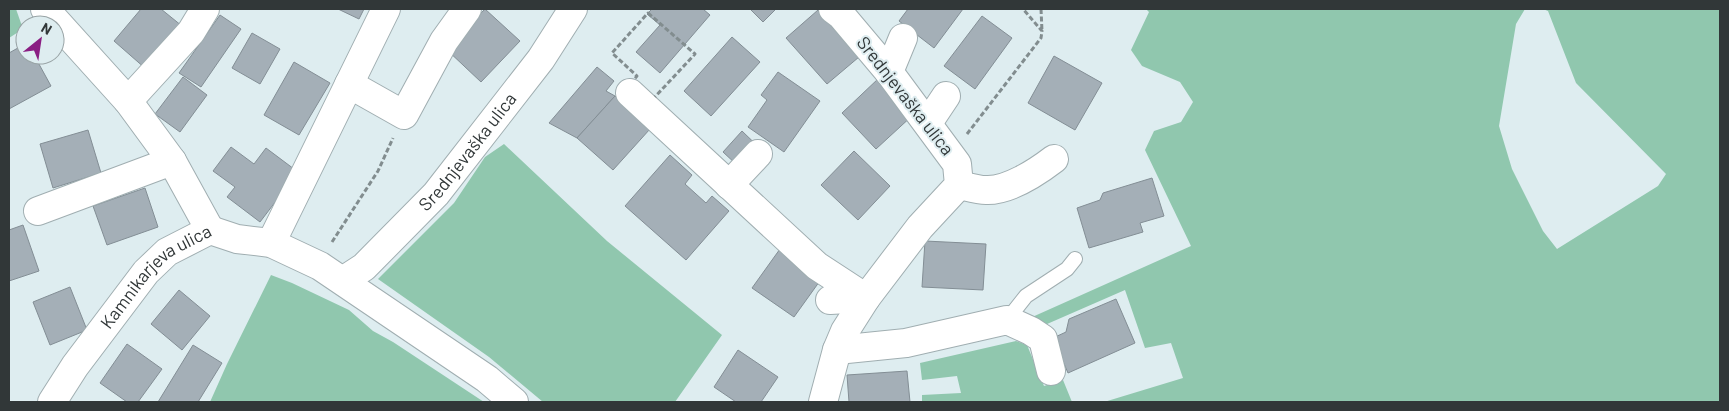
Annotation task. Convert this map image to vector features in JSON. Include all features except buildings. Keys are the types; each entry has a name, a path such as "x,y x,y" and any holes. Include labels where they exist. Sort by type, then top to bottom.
{"street":[{"name":"Kamnikarjeva ulica","path":"44,9 128,102 172,161 210,230 167,252 146,272 75,366 52,402"},
{"path":"128,102 191,32 205,9"},
{"path":"271,243 386,9"},
{"path":"349,84 404,115 444,40 467,9"},
{"name":"Srednjevaška ulica","path":"344,280 364,266 436,194 541,59 573,9"},
{"name":"Srednjevaška ulica","path":"836,15 889,72 928,123 958,174"},
{"path":"889,72 903,38"},
{"path":"630,92 817,266 866,298"},
{"path":"928,123 946,96"},
{"path":"729,185 758,154"},
{"path":"823,402 837,350 845,331 866,298 958,174 987,191 1014,184 1054,159"},
{"path":"38,211 172,161"},
{"path":"210,230 237,239 271,243 318,265 344,280 487,379 514,402"},
{"path":"830,300 866,298"},
{"path":"837,350 906,342 1008,320 1043,339 1051,371"}],"lane":[{"path":"1008,320 1026,296 1067,269 1075,259"}],"path":[{"path":"1023,9 1042,31"},
{"path":"958,174 967,134 1040,38 1042,31 1041,9"},
{"path":"648,13 695,54 653,99 637,84 630,92 621,94 637,76 612,53 648,13"},
{"path":"318,265 378,171 404,115"}],"green space":[{"path":"9,9 16,9 18,15 15,15 15,34 9,38"},
{"path":"1146,9 1525,9 1516,24 1499,126 1512,169 1543,231 1557,249 1658,186 1666,174 1576,83 1548,11 1543,9 1720,9 1720,402 1104,402 1183,378 1171,343 1145,348 1125,290 1031,331 1030,318 1191,246 1145,150 1154,131 1181,122 1193,102 1180,82 1142,66 1131,50 1149,12"},
{"path":"504,144 607,241 722,335 675,402 543,402 489,357 378,279 454,203 485,157"},
{"path":"271,275 349,310 373,331 393,342 484,402 210,402"},
{"path":"1016,341 1027,345 1044,386 1063,380 1072,402 922,402 922,395 961,393 957,376 922,380 920,363"}]}
